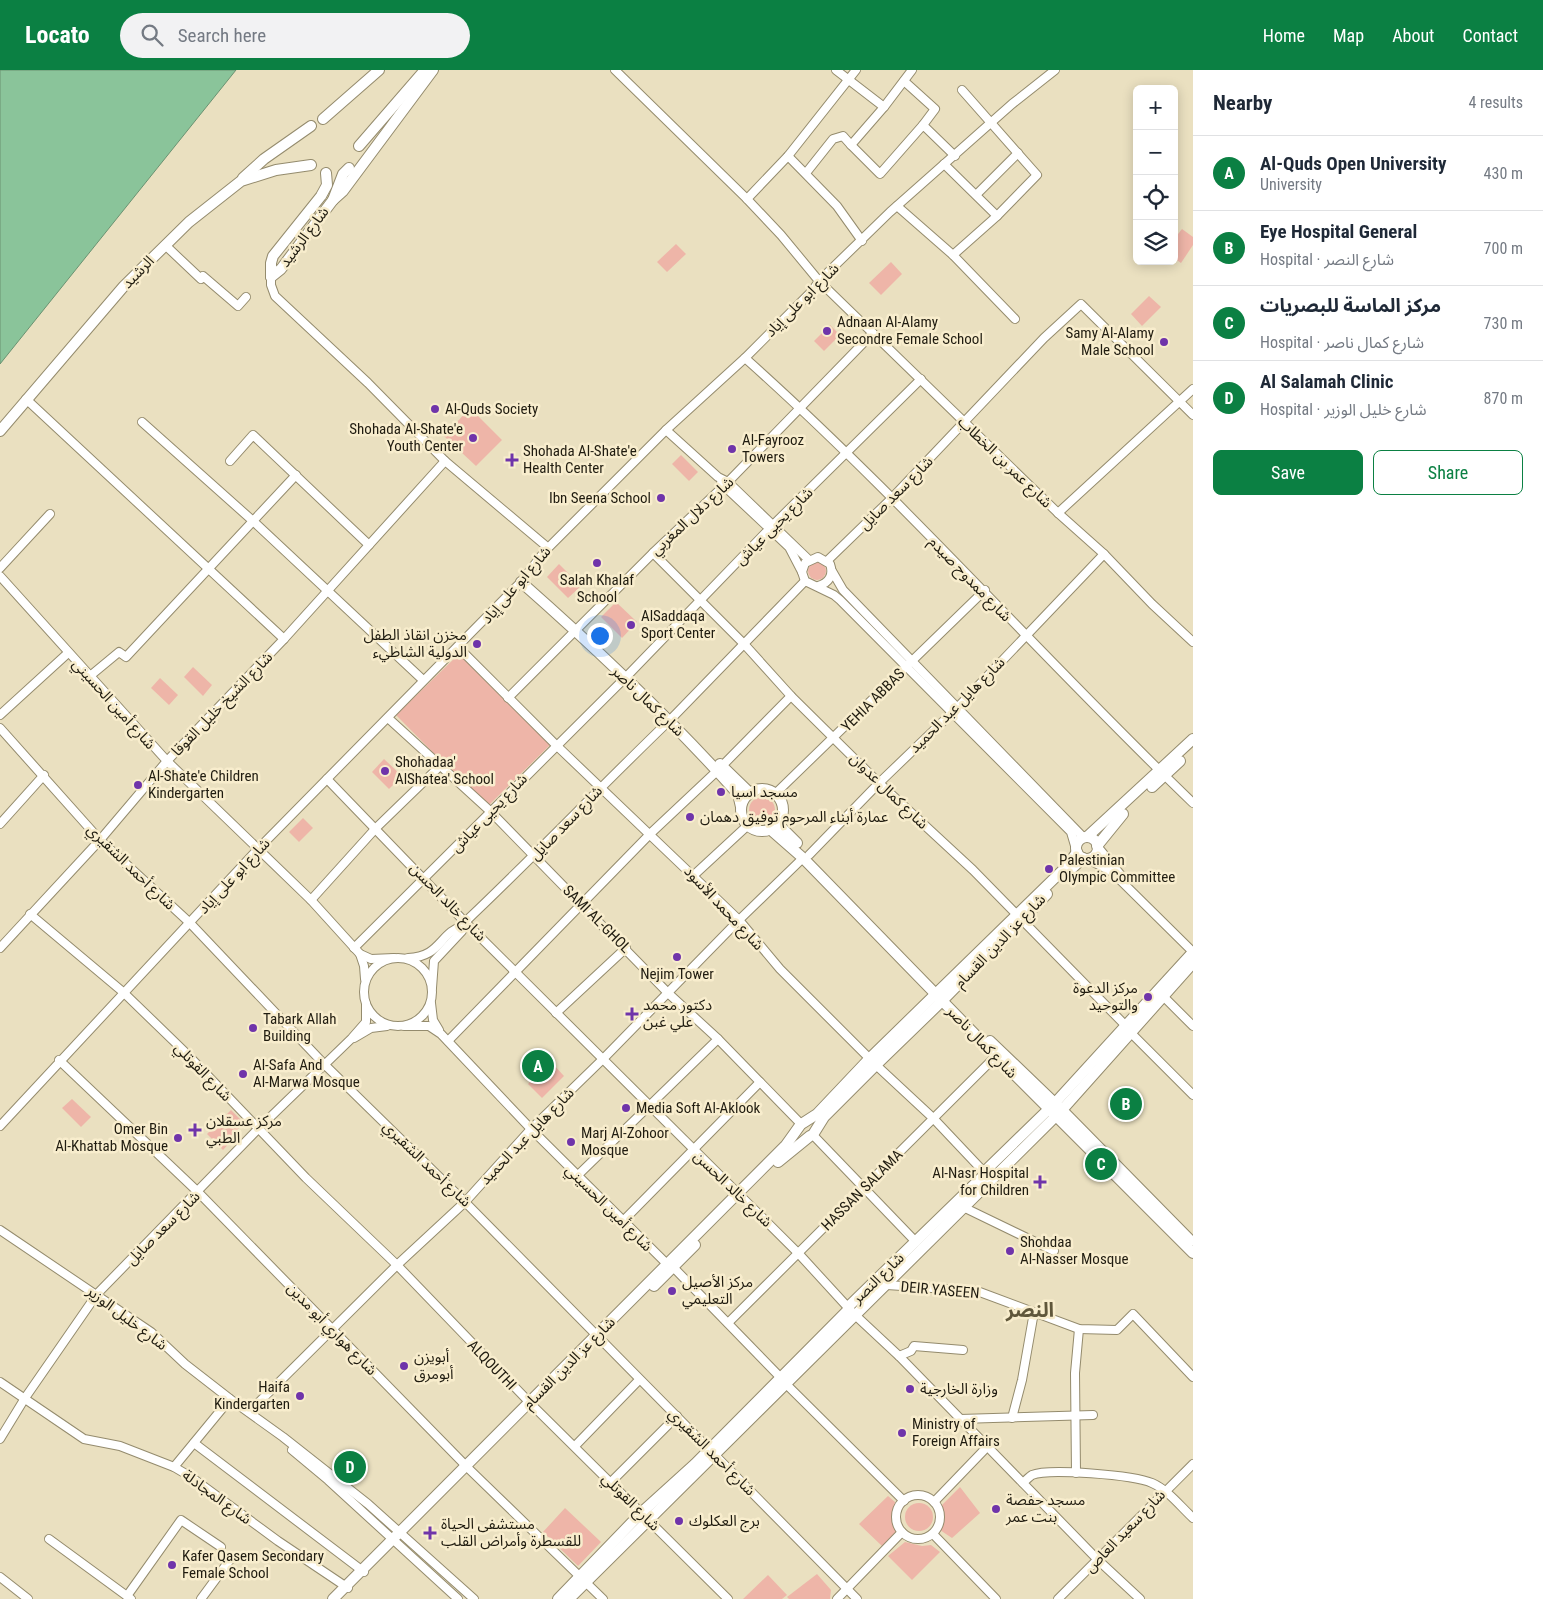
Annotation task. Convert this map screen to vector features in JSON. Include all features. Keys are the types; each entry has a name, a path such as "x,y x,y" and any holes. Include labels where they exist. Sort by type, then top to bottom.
{"main road":[{"path":"323,119 379,70"},
{"path":"359,146 425,70"},
{"path":"332,200 343,191 433,70"},
{"path":"241,181 264,159 311,126"},
{"name":"الرشيد","path":"0,431 124,286 189,222 241,181 276,170 311,165"},
{"name":"شارع الرشيد","path":"271,277 281,269 332,200 344,174 349,168"},
{"name":"شارع الرشيد","path":"271,277 270,263 273,256 321,196 327,185 326,173"},
{"name":"شارع كمال ناصر","path":"523,580 578,628 720,768 738,794 741,807"},
{"name":"شارع عز الدين القسام","path":"337,1599 362,1571 671,1266 786,1145 802,1123 817,1114 873,1062 1081,854 1097,853 1097,846 1118,819 1193,739"},
{"name":"شارع عز الدين القسام","path":"1081,854 1078,842 1193,748"},
{"path":"720,768 750,793"},
{"path":"761,789 776,793 782,802 784,810 775,827 758,831 747,826 742,816 741,807 744,799 750,793 761,789"},
{"name":"شارع كمال ناصر","path":"775,827 941,996 1192,1246"},
{"path":"1086,837 1094,840 1097,846"},
{"name":"شارع النصر","path":"1129,1030 1193,952"},
{"name":"شارع النصر","path":"851,1311 887,1285 963,1208 1129,1030 1164,997 1193,963"},
{"name":"شارع كمال ناصر","path":"941,996 996,1056 1055,1109"},
{"name":"شارع عز الدين القسام","path":"739,1195 794,1147 812,1134 824,1117 873,1062"},
{"name":"شارع النصر","path":"558,1599 650,1520 916,1242 982,1177 984,1172 1055,1109"},
{"path":"802,1123 812,1122 815,1128 812,1134"},
{"name":"شارع النصر","path":"569,1599 583,1579 642,1512 713,1452"},
{"name":"شارع عز الدين القسام","path":"332,1599 347,1587"}],"street":[{"name":"شارع عمر بن الخطاب","path":"615,70 747,198 781,235 818,281 873,332 1058,513 1104,554 1152,604 1193,642"},
{"path":"836,70 884,107"},
{"path":"747,198 788,156 856,70"},
{"path":"851,144 884,107 912,70"},
{"name":"شارع ابو على إياد","path":"0,1126 59,1060 259,848 423,680 459,648 523,580 545,551 666,430 745,358 812,291 818,281 897,206 1049,72"},
{"path":"806,173 833,139 843,136 880,174 923,125 935,108 904,81"},
{"path":"953,255 998,216 1037,175 993,122 962,90"},
{"path":"923,125 955,156"},
{"path":"976,194 1018,153"},
{"path":"788,156 837,206 862,241"},
{"path":"944,164 998,216"},
{"path":"897,206 953,255 1015,318"},
{"path":"164,245 201,279 203,276 238,306 246,297"},
{"path":"271,277 271,285 275,296 368,384 445,461 546,546 545,551"},
{"name":"شارع سعد صايل","path":"826,561 891,500 1044,338 1081,304 1180,402"},
{"name":"شارع دلال المغربي","path":"508,698 653,553 726,484 873,332"},
{"name":"شارع ممدوح صيدم","path":"745,358 847,452 891,500 985,590 1025,636 1193,803"},
{"name":"شارع يحيى عياش","path":"354,948 426,879 490,811 627,676 772,526 921,379"},
{"path":"1058,513 1193,389"},
{"path":"26,399 210,568 284,639"},
{"path":"1180,402 1193,415"},
{"path":"142,422 423,680"},
{"path":"666,430 809,560"},
{"path":"230,461 253,435 369,544"},
{"name":"شارع الشيخ خليل القوقا","path":"0,948 100,840 167,761 284,639 445,461"},
{"path":"90,676 119,652 126,657 296,475"},
{"path":"0,568 50,514"},
{"path":"772,526 792,551 805,580 840,600 910,664 1086,837"},
{"name":"شارع كمال عدوان","path":"653,553 745,645 791,696 879,783 1019,916 1193,1095"},
{"name":"شارع هايل عبد الحميد","path":"249,1412 397,1265 465,1202 531,1129 604,1058 739,920 806,857 955,709 1104,554"},
{"path":"802,572 809,560 818,557 826,561 843,590 910,664"},
{"path":"818,586 830,578 831,569"},
{"name":"شارع أمين الحسيني","path":"0,576 167,761 259,848 311,900 360,954"},
{"name":"شارع سعد صايل","path":"398,958 426,956 457,927 465,923 671,720 745,645 805,580"},
{"name":"YEHIA ABBAS","path":"776,793 985,590"},
{"name":"شارع محمد الأسود","path":"459,648 556,745 602,786 739,920 780,969 873,1062 934,1118 984,1172"},
{"path":"0,715 68,653"},
{"path":"448,1041 651,833 720,768 791,696"},
{"path":"955,709 1071,832 1081,854 1112,872 1193,952"},
{"name":"SAMI AL-GHOL","path":"388,718 490,811 668,993 718,1039 802,1123"},
{"name":"شارع أحمد الشقيري","path":"0,728 44,775 100,840 190,923 324,1064 465,1202 857,1599"},
{"path":"311,900 376,828 440,766"},
{"path":"0,824 44,775"},
{"name":"شارع خالد الحسن","path":"327,779 426,879 465,923 604,1058 692,1150 798,1254 851,1311 899,1356 1098,1560 1140,1599"},
{"path":"694,876 747,826"},
{"path":"1097,846 1122,877 1193,945"},
{"name":"شارع القوتلي","path":"30,914 123,992 186,1053 306,1178 397,1265 452,1323"},
{"name":"شارع سعد صايل","path":"432,988 434,961 462,932 465,923"},
{"path":"556,1013 626,948"},
{"path":"360,954 371,959 398,958 422,968 429,977 432,988 431,1001 421,1018 404,1026 392,1026 375,1018 366,1004 364,988 365,970 360,954"},
{"path":"364,988 372,969 385,960 398,958"},
{"path":"1164,997 1193,1026"},
{"name":"شارع أمين الحسيني","path":"431,1001 433,1020 441,1034"},
{"name":"شارع سعد صايل","path":"0,1439 25,1398 96,1294 198,1192 258,1128 352,1038 366,1022 366,1004"},
{"name":"شارع أمين الحسيني","path":"404,1026 426,1025 441,1034 577,1176 671,1266 904,1501"},
{"name":"شارع سعد صايل","path":"352,1038 371,1028 392,1026"},
{"path":"577,1176 718,1039"},
{"name":"HASSAN SALAMA","path":"728,1323 996,1056"},
{"name":"شارع هواري أبو مدين","path":"59,1060 198,1192 467,1467 603,1599"},
{"path":"623,1221 760,1082"},
{"path":"812,1134 916,1242"},
{"path":"963,1208 1054,1251"},
{"name":"شارع خليل الوزير","path":"0,1230 151,1332 185,1364 230,1399 283,1436 402,1533 474,1599"},
{"name":"DEIR YASEEN","path":"887,1285 977,1291 1079,1329 1116,1330 1133,1314 1193,1376"},
{"path":"1012,1418 1022,1380 1034,1312"},
{"name":"ALQOUTHI","path":"452,1323 531,1404"},
{"path":"1076,1473 1075,1372 1079,1329"},
{"path":"899,1356 911,1351 914,1346 963,1350"},
{"path":"575,1446 639,1380"},
{"name":"شارع المجادلة","path":"0,1382 84,1439 120,1446 174,1467 347,1587"},
{"path":"174,1467 230,1399"},
{"name":"شارع القوتلي","path":"531,1404 728,1599"},
{"name":"شارع خليل الوزير","path":"249,1412 328,1480 458,1599"},
{"path":"960,1419 1092,1415"},
{"path":"611,1482 677,1416"},
{"path":"194,1442 362,1571"},
{"path":"934,1502 987,1447"},
{"name":"شارع سعيد العاص","path":"1058,1599 1193,1464"},
{"path":"1023,1483 1032,1475 1076,1473 1100,1474 1150,1482 1164,1491 1193,1518"},
{"path":"916,1495 929,1498 934,1502 938,1508 940,1522 933,1534 920,1539 908,1536 902,1532 896,1520 899,1506 904,1501 916,1495"},
{"path":"49,1539 129,1598 181,1520 221,1547"},
{"path":"837,1599 902,1532"},
{"path":"933,1534 996,1599"},
{"path":"201,1599 232,1557"},
{"path":"0,1577 28,1599"}],"shaded area":[{"path":"0,70 236,70 0,364"},
{"path":"1182,229 1193,237 1193,245 1181,263 1178,261 1178,234"},
{"path":"676,244 686,254 667,272 657,262"},
{"path":"891,262 902,274 881,295 869,283"},
{"path":"1149,296 1161,307 1142,326 1131,314"},
{"path":"830,325 840,335 824,351 814,341"},
{"name":"Shohada Al-Shate'e Youth Center","path":"470,408 502,440 476,466 444,436"},
{"path":"681,455 698,472 689,481 672,464"},
{"path":"813,562 821,562 826,567 824,578 813,580 808,575 808,567"},
{"path":"559,564 581,586 568,598 547,577"},
{"path":"616,602 637,622 622,638 601,617"},
{"path":"460,653 551,744 487,807 396,715"},
{"path":"193,667 212,685 203,696 184,677"},
{"path":"160,678 178,695 169,705 151,688"},
{"path":"384,759 402,776 389,789 372,772"},
{"path":"762,797 771,801 775,810 771,819 762,823 753,819 749,810 753,801"},
{"path":"303,818 313,828 299,842 289,832"},
{"path":"551,1062 564,1076 542,1098 528,1084"},
{"path":"72,1099 91,1117 81,1127 62,1108"},
{"path":"231,1110 244,1123 231,1137 233,1139 223,1150 207,1134"},
{"path":"960,1487 980,1513 952,1538 940,1530 941,1506"},
{"path":"888,1496 895,1502 894,1520 896,1532 882,1546 859,1524"},
{"path":"919,1503 929,1507 933,1517 929,1527 919,1531 909,1527 905,1517 909,1507"},
{"path":"565,1508 601,1542 578,1566 543,1532"},
{"path":"905,1542 922,1546 931,1545 940,1552 912,1580 888,1556"},
{"path":"817,1574 831,1590 830,1599 789,1599 787,1597"},
{"path":"768,1575 787,1595 782,1599 743,1599"}],"place":[{"name":"Adnaan Al-Alamy Secondre Female School","path":"827,331"},
{"name":"Samy Al-Alamy Male School","path":"1164,342"},
{"name":"Al-Quds Society","path":"435,409"},
{"name":"Shohada Al-Shate'e Youth Center","path":"473,438"},
{"name":"Al-Fayrooz Towers","path":"732,449"},
{"name":"Shohada Al-Shate'e Health Center","path":"512,460"},
{"name":"Ibn Seena School","path":"661,498"},
{"name":"Salah Khalaf School","path":"597,563"},
{"name":"AlSaddaqa Sport Center","path":"631,625"},
{"name":"مخزن انقاذ الطفل الدولية الشاطيء","path":"477,644"},
{"name":"Shohadaa' AlShatea' School","path":"385,771"},
{"name":"Al-Shate'e Children Kindergarten","path":"138,785"},
{"name":"مسجد اسيا","path":"721,792"},
{"name":"عمارة أبناء المرحوم توفيق دهمان","path":"690,817"},
{"name":"Palestinian Olympic Committee","path":"1049,869"},
{"name":"Nejim Tower","path":"677,957"},
{"name":"مركز الدعوة والتوحيد","path":"1148,997"},
{"name":"دكتور محمد علي غبن","path":"632,1014"},
{"name":"Tabark Allah Building","path":"253,1028"},
{"name":"Al-Quds Open University","path":"538,1066"},
{"name":"Al-Safa And Al-Marwa Mosque","path":"243,1074"},
{"name":"Eye Hospital General","path":"1126,1104"},
{"name":"Media Soft Al-Aklook","path":"626,1108"},
{"name":"مركز عسقلان الطبي","path":"195,1130"},
{"name":"Omer Bin Al-Khattab Mosque","path":"178,1138"},
{"name":"Marj Al-Zohoor Mosque","path":"571,1142"},
{"name":"مركز الماسة للبصريات","path":"1101,1164"},
{"name":"Al-Nasr Hospital for Children","path":"1040,1182"},
{"name":"Shohdaa Al-Nasser Mosque","path":"1010,1251"},
{"name":"مركز الأصيل التعليمي","path":"672,1291"},
{"name":"أبويزن أبومرق","path":"404,1366"},
{"name":"وزارة الخارجية","path":"910,1389"},
{"name":"Haifa Kindergarten","path":"300,1396"},
{"name":"Ministry of Foreign Affairs","path":"902,1433"},
{"name":"Al Salamah Clinic","path":"350,1467"},
{"name":"مسجد حفصة بنت عمر","path":"996,1509"},
{"name":"برج العكلوك","path":"679,1521"},
{"name":"مستشفى الحياة للقسطرة وأمراض القلب","path":"430,1533"},
{"name":"Kafer Qasem Secondary Female School","path":"172,1565"}],"district":[{"name":"النصر","path":"1030,1310"}]}
